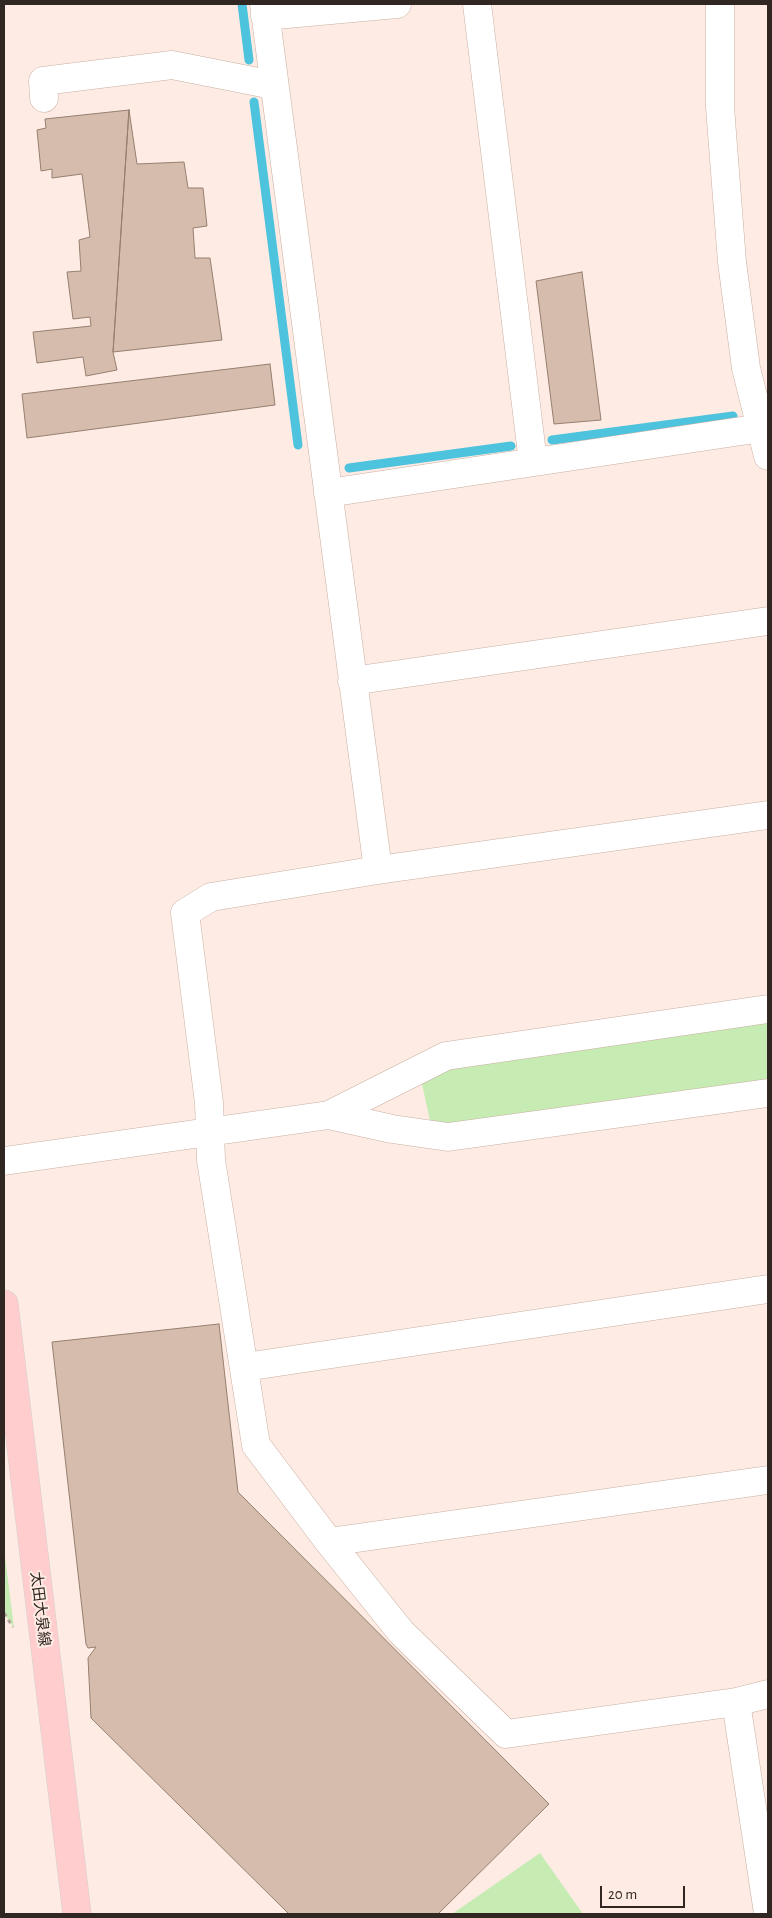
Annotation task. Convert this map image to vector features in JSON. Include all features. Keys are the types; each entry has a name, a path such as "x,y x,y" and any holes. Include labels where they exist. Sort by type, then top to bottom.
{"main road":[{"name":"太田大泉線","path":"4,1304 77,1914"}],"street":[{"path":"378,870 265,10 398,4"},
{"path":"477,4 533,462"},
{"path":"720,4 720,107 732,262 746,368 764,428 768,456"},
{"path":"44,98 43,81 172,66 264,83 274,81"},
{"path":"328,493 764,428"},
{"path":"352,681 768,621"},
{"path":"768,815 378,870 211,897 185,913 209,1103 211,1160 256,1445 329,1542 401,1632 506,1734 736,1702 768,1694"},
{"path":"4,1161 329,1115 446,1056 768,1009"},
{"path":"329,1115 392,1129 448,1138 768,1093"},
{"path":"245,1367 768,1289"},
{"path":"329,1542 768,1480"},
{"path":"736,1702 768,1913"}],"path":[{"path":"4,1613 14,1628"}],"green space":[{"path":"768,1020 768,1083 462,1129 430,1121 422,1084 448,1068"},
{"path":"4,1548 14,1628 4,1613"},
{"path":"540,1853 583,1914 452,1914"}],"building":[{"path":"129,110 113,352 117,370 86,376 83,357 37,363 33,332 91,326 90,317 73,319 67,272 81,271 79,240 90,237 82,174 52,178 52,169 41,171 37,130 46,128 45,119"},
{"path":"129,110 137,164 184,162 188,188 203,188 207,226 193,228 195,258 210,258 222,340 113,352"},
{"path":"582,272 601,420 554,424 536,281"},
{"path":"270,364 275,405 27,438 22,394"},
{"path":"219,1324 238,1492 549,1804 438,1914 289,1914 91,1718 88,1658 96,1647 88,1648 86,1644 52,1342"}],"waterway":[{"path":"242,4 249,60"},
{"path":"254,102 298,445"},
{"path":"552,440 733,416"},
{"path":"349,468 511,446"}]}
